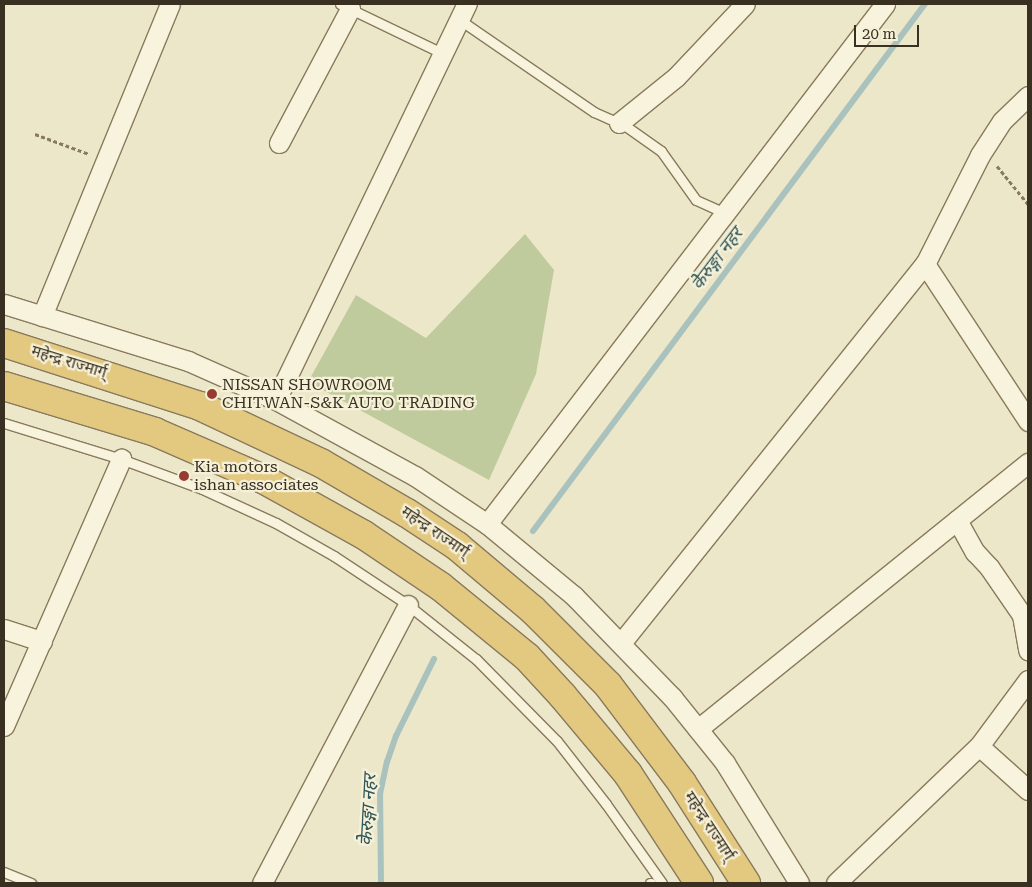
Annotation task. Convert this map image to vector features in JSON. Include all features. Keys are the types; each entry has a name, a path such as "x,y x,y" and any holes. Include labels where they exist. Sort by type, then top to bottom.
{"highway":[{"name":"महेन्द्र राज्मार्ग्","path":"4,342 200,406 321,463 407,513 457,546 533,610 608,686 682,783 746,883"},
{"path":"4,386 136,425 264,479 364,535 440,586 527,657 562,694 628,774 699,883"}],"street":[{"path":"42,316 170,4"},
{"path":"619,123 676,77 745,4"},
{"path":"486,524 885,4"},
{"path":"279,143 345,6"},
{"path":"276,400 463,12"},
{"path":"621,642 925,264 984,149 1002,121 1028,96"},
{"path":"925,264 1028,421"},
{"path":"4,304 188,362 276,400 416,476 486,524 574,596 621,642 698,729 725,763 799,883"},
{"path":"4,726 121,459"},
{"path":"698,729 1028,463"},
{"path":"957,520 975,552 989,567 1022,615 1028,650"},
{"path":"262,883 408,605"},
{"path":"4,629 42,641"},
{"path":"836,883 980,746 1028,679"},
{"path":"980,746 1028,790"}],"lane":[{"path":"345,6 444,54"},
{"path":"463,12 594,112 619,123 661,152 696,200 725,213"},
{"path":"4,423 121,459 202,489 276,523 334,556 408,605 476,659 557,742 606,804 662,883"},
{"path":"4,872 31,883"}],"path":[{"path":"35,134 106,160"},
{"path":"984,149 1028,204"}],"green space":[{"path":"525,234 554,270 536,374 489,480 308,382 356,295 426,338"}],"waterway":[{"name":"केेरुङ्गा नहर","path":"533,531 925,4"},
{"name":"केेरुङ्गा नहर","path":"381,883 380,794 387,762 396,736 434,659"}],"place":[{"name":"NISSAN SHOWROOM CHITWAN-S&K AUTO TRADING","path":"212,394"},
{"name":"Kia motors ishan associates","path":"184,476"}]}
